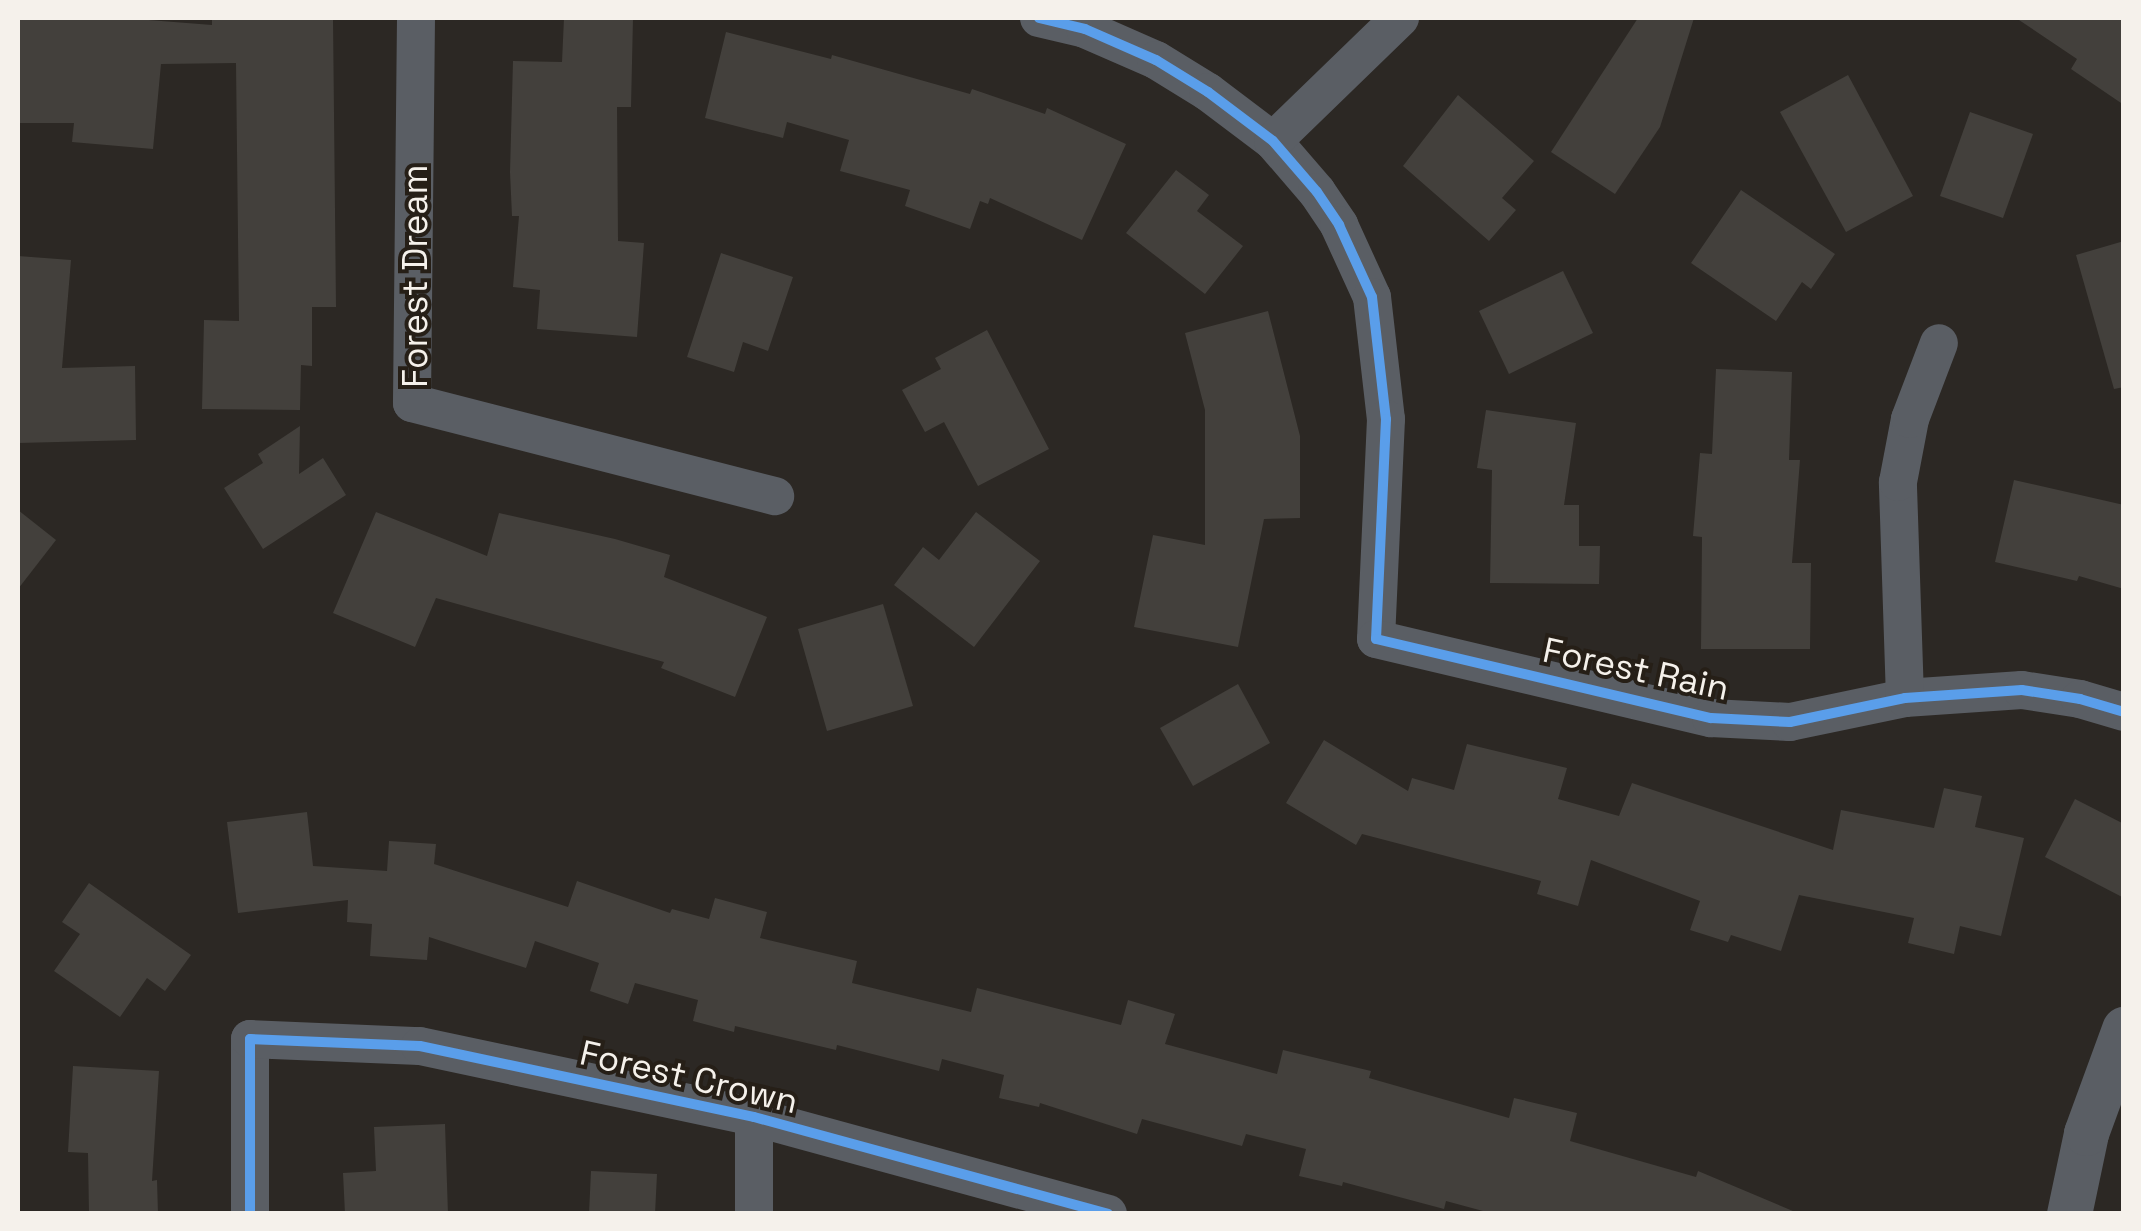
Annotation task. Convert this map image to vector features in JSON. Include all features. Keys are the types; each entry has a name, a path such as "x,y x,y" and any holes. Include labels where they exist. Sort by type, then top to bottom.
{"street":[{"name":"Forest Dream","path":"416,18 412,403 775,496"},
{"path":"1039,18 1086,29 1156,60 1208,92 1273,142 1400,18"},
{"name":"Forest Rain","path":"1273,142 1317,192 1339,225 1372,296 1386,419 1376,639 1711,718 1790,722 1905,698 2022,690 2080,698 2124,712"},
{"path":"1905,698 1898,482 1910,419 1939,343"},
{"path":"2069,1214 2086,1133 2124,1029"},
{"name":"Forest Crown","path":"250,1214 250,1039 420,1046 754,1117 1108,1214"},
{"path":"754,1117 754,1214"}],"building":[{"path":"18,18 123,18 212,25 212,18 333,18 336,307 312,307 312,366 301,365 300,410 202,409 204,320 239,321 236,63 161,64 153,149 72,142 74,123 18,123"},
{"path":"564,18 633,18 631,107 617,107 618,241 644,243 637,337 537,329 540,290 513,287 519,216 512,216 510,172 513,61 562,62"},
{"path":"1638,18 1694,18 1660,127 1615,194 1551,152"},
{"path":"2016,18 2124,18 2124,105 2071,69 2077,59"},
{"path":"726,32 831,59 832,55 970,94 972,89 1045,114 1047,108 1126,144 1082,240 990,198 988,204 980,201 970,229 905,206 910,190 840,171 849,140 787,122 783,138 705,118"},
{"path":"1848,75 1913,196 1846,232 1780,112"},
{"path":"1458,95 1534,161 1502,198 1516,210 1489,241 1403,166"},
{"path":"1970,112 2033,134 2003,218 1940,196"},
{"path":"1176,170 1209,195 1197,211 1243,246 1205,294 1126,233"},
{"path":"1741,190 1835,254 1811,289 1802,282 1776,321 1691,263"},
{"path":"2124,241 2124,387 2114,389 2076,255"},
{"path":"721,253 793,277 768,351 743,342 734,372 687,357"},
{"path":"18,256 71,260 62,368 135,366 136,440 18,443"},
{"path":"1563,271 1593,333 1509,374 1479,311"},
{"path":"1268,311 1300,436 1300,518 1264,519 1238,647 1134,627 1153,535 1205,545 1205,410 1185,333"},
{"path":"987,330 1049,449 978,486 944,422 925,432 902,390 941,369 935,358"},
{"path":"1716,369 1792,372 1789,460 1800,460 1792,563 1811,563 1810,649 1701,649 1702,537 1693,536 1700,453 1712,454"},
{"path":"1486,410 1576,423 1564,505 1579,505 1579,546 1600,546 1599,584 1490,583 1492,470 1477,468"},
{"path":"300,426 299,474 323,458 346,495 263,549 224,488 263,463 258,454"},
{"path":"2014,480 2124,505 2124,589 2079,576 2077,581 1995,562"},
{"path":"18,510 56,540 18,589"},
{"path":"376,512 487,556 499,513 615,539 670,555 664,577 767,617 735,697 661,668 664,662 436,598 415,647 333,613"},
{"path":"976,512 1040,561 974,647 894,585 923,547 939,560"},
{"path":"883,604 913,706 827,731 798,629"},
{"path":"1238,684 1270,743 1193,786 1160,728"},
{"path":"1324,740 1408,791 1412,778 1454,790 1467,744 1567,768 1558,799 1619,816 1632,783 1833,850 1841,810 1934,828 1944,788 1982,796 1975,827 2024,838 2001,936 1960,926 1954,954 1908,943 1914,918 1799,895 1781,951 1731,935 1728,942 1690,930 1700,901 1591,860 1578,906 1537,894 1541,881 1362,834 1356,845 1286,803"},
{"path":"2075,799 2124,824 2124,898 2045,857"},
{"path":"307,812 313,866 387,871 389,841 436,844 434,864 568,907 577,881 670,913 672,909 709,919 715,898 767,912 760,938 857,961 852,983 971,1012 977,988 1121,1025 1128,1000 1175,1014 1165,1044 1277,1074 1283,1050 1371,1071 1369,1078 1509,1118 1514,1098 1577,1113 1570,1141 1696,1177 1698,1171 1800,1214 1494,1214 1446,1201 1444,1209 1343,1182 1342,1186 1299,1176 1306,1149 1246,1134 1242,1146 1142,1119 1137,1134 1040,1103 1039,1107 999,1098 1004,1075 942,1059 939,1071 837,1045 836,1050 735,1026 734,1032 693,1021 698,1000 635,983 628,1004 590,991 599,963 535,941 526,968 429,937 427,960 370,956 372,924 347,922 348,900 238,913 227,822"},
{"path":"89,883 191,955 165,991 147,978 120,1017 54,971 80,934 62,922"},
{"path":"73,1066 159,1071 152,1181 157,1180 158,1214 89,1214 88,1153 68,1152"},
{"path":"445,1124 448,1214 345,1214 343,1173 376,1171 374,1127"},
{"path":"591,1171 657,1174 655,1214 589,1214"}],"cycle path":[{"path":"1039,18 1085,29 1156,60 1208,92 1273,141 1317,192 1339,225 1372,297 1386,419 1376,639 1711,718 1790,722 1905,698 2022,690 2080,699 2124,712"},
{"path":"250,1214 250,1039 420,1046 754,1117 1108,1214"}]}
